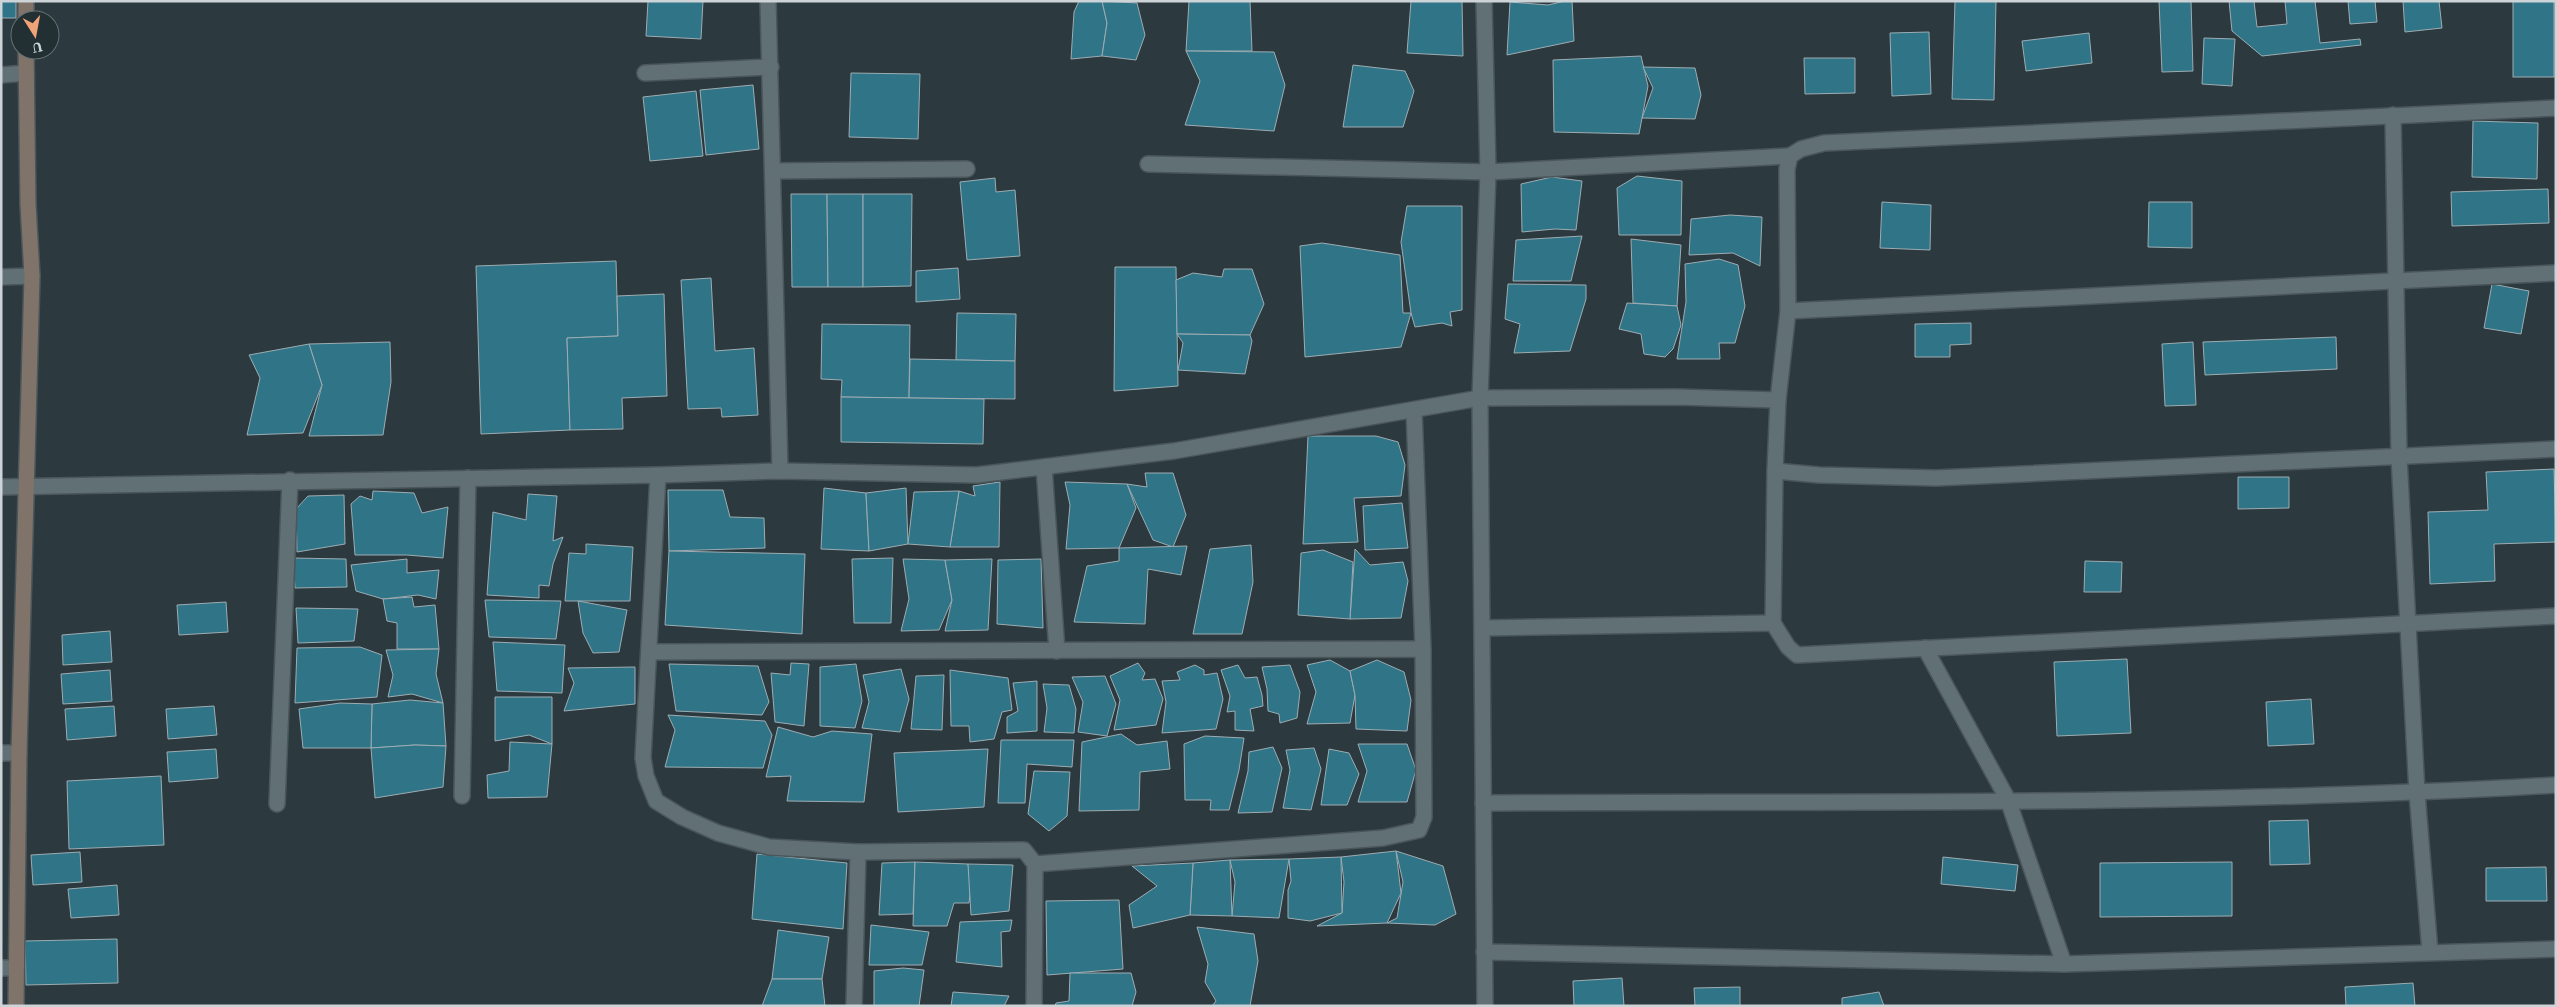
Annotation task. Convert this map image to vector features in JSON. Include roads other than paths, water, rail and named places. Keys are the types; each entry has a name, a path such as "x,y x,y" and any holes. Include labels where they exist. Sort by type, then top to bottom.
{"main road":[{"path":"16,1006 8,968 19,753 32,276 26,60"}],"street":[{"path":"768,1 780,471"},
{"path":"1484,1 1488,172 1480,398 1485,1006"},
{"path":"645,73 771,67"},
{"path":"1,75 26,73"},
{"path":"1148,164 1488,172 1790,156 1801,149 1824,143 2556,108"},
{"path":"2392,116 2399,457 2417,793 2430,952"},
{"path":"1790,156 1787,169 1788,310 1778,400 1773,623 1788,647 1797,655 2556,616"},
{"path":"773,171 967,169"},
{"path":"1788,310 2556,273"},
{"path":"1,277 32,276"},
{"path":"1,487 780,471 977,475 1174,451 1480,398 1676,397 1778,400"},
{"path":"1035,864 1383,838 1419,830 1424,817 1423,649 1414,410"},
{"path":"1775,471 1819,475 1936,478 2556,449"},
{"path":"1044,467 1057,651"},
{"path":"658,475 643,758 646,776 656,801 682,817 718,833 769,847 858,852 1024,850 1035,864 1034,1006"},
{"path":"462,796 468,478"},
{"path":"277,804 290,480"},
{"path":"1482,628 1773,623"},
{"path":"1925,648 2008,800 2064,964"},
{"path":"648,652 1423,649"},
{"path":"1,754 19,753"},
{"path":"1483,803 2008,800 2417,793 2556,785"},
{"path":"854,1006 858,852"},
{"path":"1484,952 2064,964 2556,949"}]}
